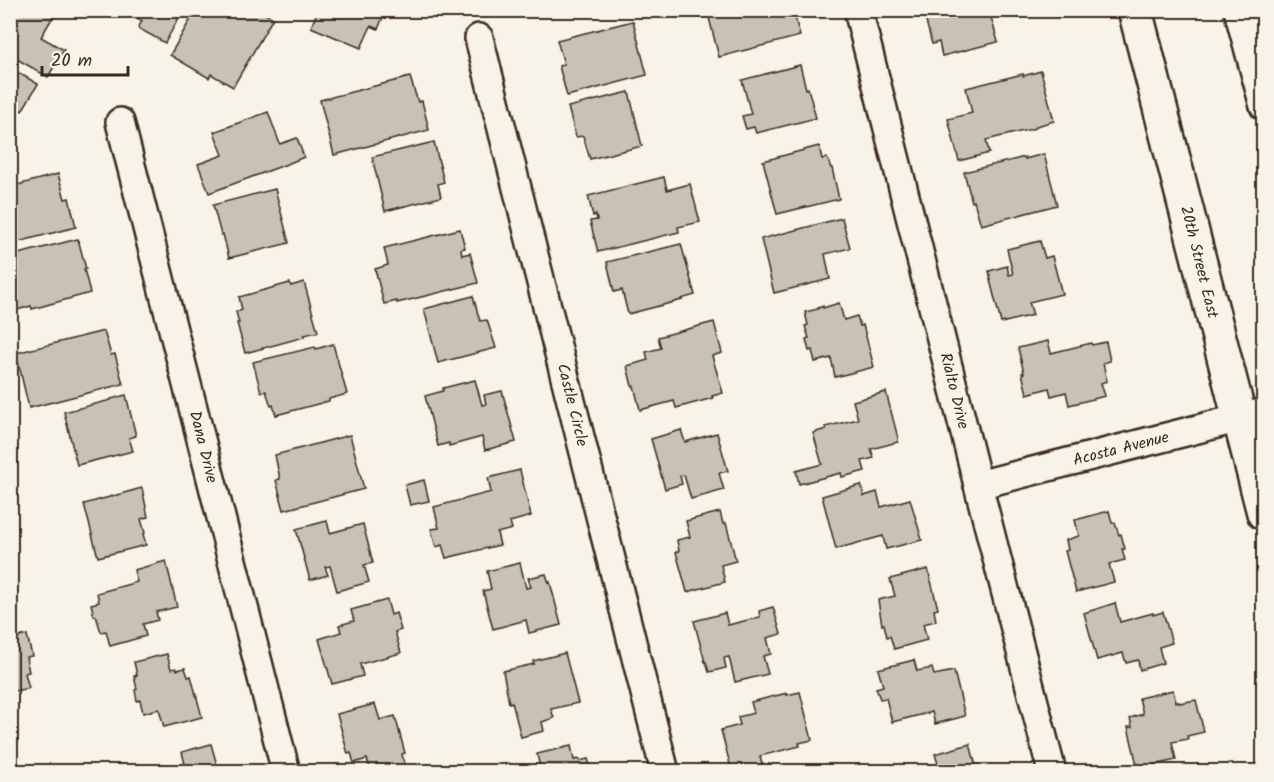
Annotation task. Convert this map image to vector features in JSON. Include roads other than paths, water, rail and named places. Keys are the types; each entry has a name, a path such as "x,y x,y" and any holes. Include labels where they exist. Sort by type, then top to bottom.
{"main road":[{"name":"20th Street East","path":"1135,10 1251,415 1263,513"}],"street":[{"name":"Rialto Drive","path":"858,10 1052,771"},
{"path":"1248,23 1263,106"},
{"name":"Castle Circle","path":"479,38 665,771"},
{"name":"Dana Drive","path":"120,122 286,771"},
{"name":"Acosta Avenue","path":"978,485 1251,415"}]}
